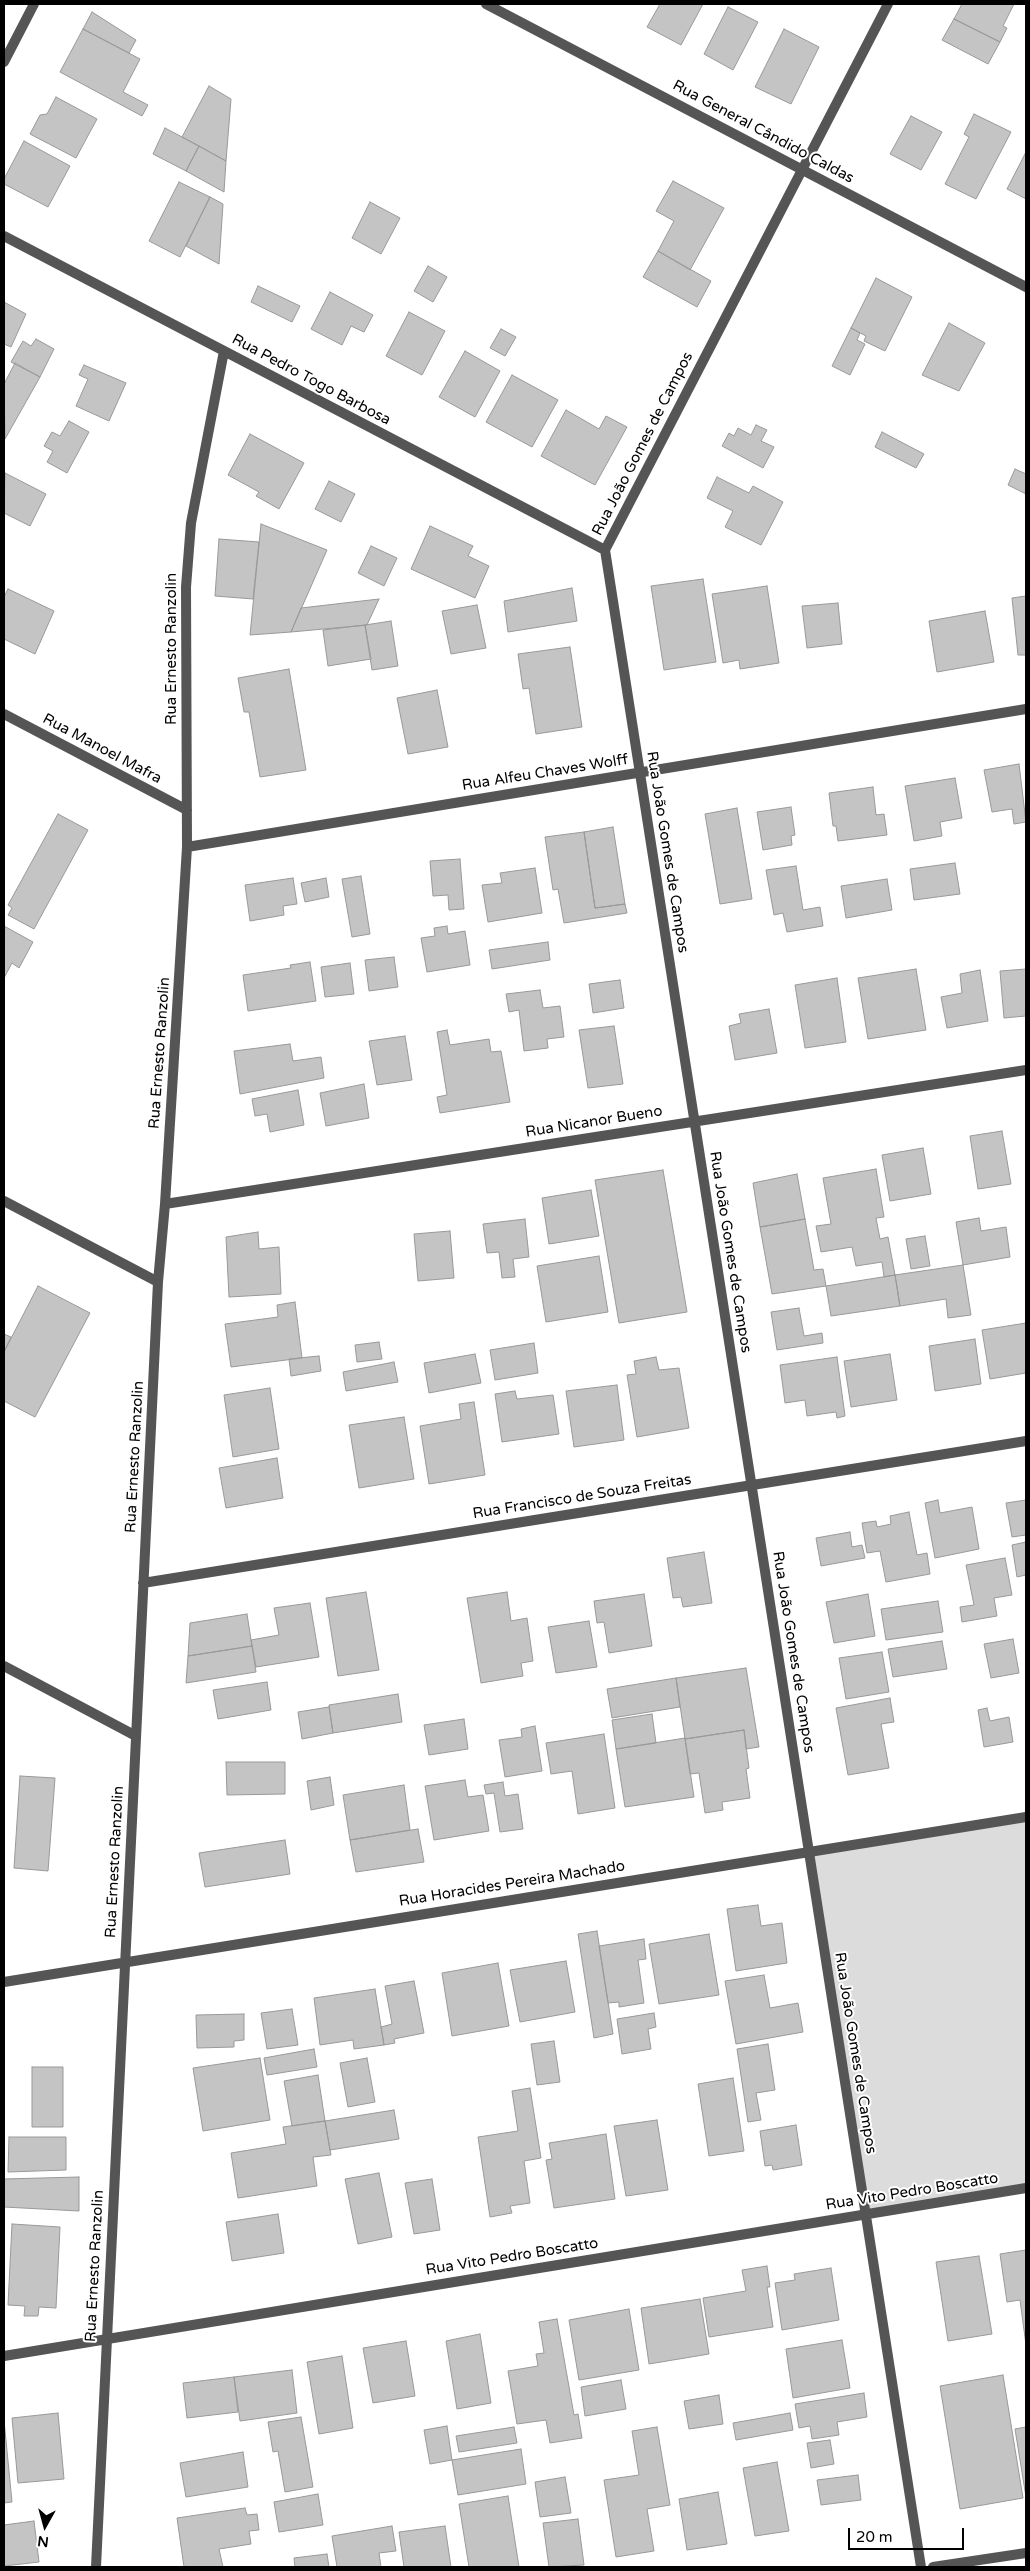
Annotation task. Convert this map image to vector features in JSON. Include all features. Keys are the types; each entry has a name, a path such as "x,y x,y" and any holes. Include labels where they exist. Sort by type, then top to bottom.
{"street":[{"path":"4,62 34,4"},
{"name":"Rua General Cândido Caldas","path":"486,4 1026,287"},
{"name":"Rua João Gomes de Campos","path":"888,4 605,550 921,2567"},
{"name":"Rua Pedro Togo Barbosa","path":"4,236 605,550"},
{"name":"Rua Ernesto Ranzolin","path":"96,2567 158,1282 165,1204 187,847 186,587 191,532 224,352"},
{"name":"Rua Alfeu Chaves Wolff","path":"187,847 1026,709"},
{"name":"Rua Manoel Mafra","path":"4,714 187,810"},
{"name":"Rua Nicanor Bueno","path":"165,1204 1026,1070"},
{"path":"4,1201 158,1282"},
{"name":"Rua Francisco de Souza Freitas","path":"144,1583 1026,1441"},
{"path":"4,1666 136,1736"},
{"name":"Rua Horacides Pereira Machado","path":"4,1982 1026,1817"},
{"name":"Rua Vito Pedro Boscatto","path":"4,2356 1026,2188"},
{"path":"933,2567 1026,2553"}],"shaded area":[{"path":"1026,1817 1026,2188 865,2214 809,1851"}],"building":[{"path":"660,4 703,4 681,45 647,27"},
{"path":"962,4 1014,4 1003,26 1007,28 1000,42 954,19"},
{"path":"728,7 758,22 733,70 704,54"},
{"path":"92,12 136,40 129,53 83,29"},
{"path":"954,19 1000,42 988,64 942,40"},
{"path":"83,29 140,59 123,92 148,105 142,116 60,72"},
{"path":"784,29 819,47 791,104 755,87"},
{"path":"209,86 231,99 226,161 182,137"},
{"path":"56,97 97,119 76,158 30,134 40,115 47,114"},
{"path":"974,114 1011,132 976,199 945,184 969,137 964,134"},
{"path":"911,116 942,132 921,170 890,154"},
{"path":"165,128 199,146 186,171 153,154"},
{"path":"24,141 70,166 48,207 4,184 4,179"},
{"path":"199,146 226,161 224,192 186,171"},
{"path":"1026,152 1026,199 1007,189"},
{"path":"673,181 724,208 690,270 658,251 674,221 656,211"},
{"path":"179,182 210,197 180,257 149,241"},
{"path":"210,197 223,204 219,264 186,246"},
{"path":"370,202 400,218 381,254 352,238"},
{"path":"658,251 711,281 697,307 643,277"},
{"path":"428,266 447,277 433,302 414,291"},
{"path":"876,278 912,297 885,351 864,341 866,336 851,328"},
{"path":"258,286 300,306 292,322 251,302"},
{"path":"330,292 373,315 364,332 351,326 342,345 311,329"},
{"path":"4,302 26,314 11,347 4,344"},
{"path":"409,312 445,331 422,375 386,356"},
{"path":"949,323 985,343 959,391 922,375"},
{"path":"851,328 860,333 857,340 865,344 850,375 832,366"},
{"path":"501,329 516,337 505,356 490,348"},
{"path":"36,339 54,349 40,377 11,362 23,341 31,346"},
{"path":"465,351 500,371 475,417 439,397"},
{"path":"15,363 40,377 5,439 4,384"},
{"path":"84,365 126,383 109,421 76,406 88,379 79,375"},
{"path":"512,375 558,400 532,447 486,422"},
{"path":"566,410 599,429 606,416 627,427 595,485 541,456"},
{"path":"69,421 89,432 67,473 47,462 53,451 44,446 52,432 60,436"},
{"path":"756,425 767,430 761,441 774,447 763,468 722,446 729,433 734,436 738,428 751,435"},
{"path":"882,432 924,454 916,468 875,447"},
{"path":"250,434 304,463 279,509 256,496 259,492 228,475"},
{"path":"1015,469 1026,474 1026,494 1008,485"},
{"path":"5,473 46,494 30,526 4,513"},
{"path":"717,477 749,493 753,486 783,502 761,545 725,527 733,511 707,498"},
{"path":"329,481 355,494 341,522 315,509"},
{"path":"261,524 327,550 291,632 250,635"},
{"path":"430,526 473,546 468,556 489,566 475,598 411,569"},
{"path":"219,539 259,542 253,599 215,596"},
{"path":"371,546 397,558 384,586 358,573"},
{"path":"703,579 716,662 664,670 651,586"},
{"path":"767,586 779,663 740,669 739,660 723,663 712,594"},
{"path":"572,588 577,621 508,632 504,601"},
{"path":"8,589 54,611 35,654 4,639 4,597"},
{"path":"1026,596 1026,655 1018,655 1012,598"},
{"path":"379,599 367,625 291,632 301,608"},
{"path":"838,603 842,644 807,648 802,606"},
{"path":"477,605 486,648 451,654 442,611"},
{"path":"985,611 994,662 937,672 929,621"},
{"path":"391,621 398,666 372,670 365,625"},
{"path":"365,625 371,659 328,666 323,630"},
{"path":"570,647 582,727 536,734 529,688 523,689 518,654"},
{"path":"289,669 306,770 260,777 249,712 244,712 238,678"},
{"path":"437,690 448,747 408,754 397,698"},
{"path":"1019,764 1026,822 1014,824 1012,809 992,812 984,770"},
{"path":"955,778 962,818 940,822 942,836 914,841 905,786"},
{"path":"873,787 876,815 884,814 887,835 838,841 836,826 833,826 829,793"},
{"path":"791,807 795,835 791,836 792,845 763,850 757,812"},
{"path":"737,808 752,899 720,904 705,814"},
{"path":"58,814 88,830 34,929 8,915 12,908 8,905"},
{"path":"613,827 625,904 595,908 584,832"},
{"path":"584,832 595,908 625,904 627,913 564,923 558,889 553,890 545,837"},
{"path":"460,859 464,909 449,910 448,895 433,896 430,861"},
{"path":"955,863 960,894 914,900 910,869"},
{"path":"796,866 803,910 820,907 823,926 787,932 783,913 774,915 766,870"},
{"path":"535,868 542,913 488,922 482,885 502,883 500,873"},
{"path":"361,876 370,934 352,937 342,879"},
{"path":"293,878 297,904 283,906 284,915 250,921 245,885"},
{"path":"326,878 329,897 305,902 301,883"},
{"path":"887,879 892,910 846,918 841,886"},
{"path":"4,926 33,942 19,968 12,963 4,978"},
{"path":"447,926 448,934 465,931 470,965 427,972 421,938 435,936 434,928"},
{"path":"548,942 550,960 492,969 489,950"},
{"path":"394,957 398,987 369,991 365,960"},
{"path":"310,962 316,1001 248,1011 243,975 291,968 290,965"},
{"path":"350,963 354,994 325,997 321,967"},
{"path":"916,969 926,1030 868,1039 858,978"},
{"path":"1026,969 1026,1016 1004,1018 1000,971"},
{"path":"980,970 988,1021 947,1028 941,997 962,993 960,974"},
{"path":"837,978 846,1042 805,1048 795,985"},
{"path":"620,980 624,1008 593,1013 589,984"},
{"path":"540,990 543,1008 560,1006 564,1037 547,1039 548,1048 524,1051 519,1010 509,1012 506,994"},
{"path":"769,1009 777,1053 735,1060 729,1026 741,1023 739,1014"},
{"path":"614,1026 623,1084 588,1088 579,1030"},
{"path":"447,1030 450,1045 489,1039 491,1052 501,1051 510,1102 440,1113 437,1097 447,1095 437,1032"},
{"path":"405,1036 412,1080 377,1085 369,1041"},
{"path":"290,1044 293,1061 321,1057 324,1078 240,1094 234,1051"},
{"path":"364,1084 369,1118 326,1126 320,1093"},
{"path":"298,1090 304,1125 270,1132 267,1114 255,1116 252,1099"},
{"path":"1002,1131 1011,1184 978,1189 970,1136"},
{"path":"923,1148 931,1194 890,1201 882,1155"},
{"path":"876,1169 884,1217 876,1218 880,1239 888,1237 895,1275 884,1277 882,1262 856,1266 852,1247 821,1252 816,1226 831,1224 823,1178"},
{"path":"663,1170 687,1312 619,1323 595,1180"},
{"path":"797,1174 805,1219 760,1227 753,1183"},
{"path":"591,1190 599,1236 549,1244 542,1198"},
{"path":"979,1218 981,1231 1006,1227 1010,1257 963,1265 956,1222"},
{"path":"525,1219 529,1257 513,1259 515,1277 502,1278 499,1252 487,1253 483,1224"},
{"path":"805,1219 814,1270 823,1269 826,1286 772,1294 760,1227"},
{"path":"450,1231 454,1278 418,1281 414,1234"},
{"path":"258,1232 259,1249 279,1247 281,1294 229,1297 226,1237"},
{"path":"925,1236 930,1266 911,1269 906,1239"},
{"path":"599,1256 608,1312 546,1322 537,1266"},
{"path":"963,1265 971,1315 948,1318 946,1299 900,1306 895,1275"},
{"path":"895,1275 900,1306 831,1316 826,1286"},
{"path":"38,1286 90,1313 35,1417 4,1401 4,1352"},
{"path":"295,1302 302,1358 231,1367 225,1324 278,1317 277,1305"},
{"path":"799,1308 804,1336 822,1333 823,1343 777,1350 771,1312"},
{"path":"1026,1323 1026,1373 990,1379 982,1330"},
{"path":"4,1334 11,1337 4,1352"},
{"path":"975,1339 981,1384 935,1391 929,1346"},
{"path":"379,1342 382,1359 357,1362 355,1345"},
{"path":"534,1343 538,1373 495,1380 490,1350"},
{"path":"475,1354 481,1383 429,1393 424,1363"},
{"path":"890,1354 897,1400 851,1407 844,1361"},
{"path":"319,1356 321,1371 291,1376 289,1359"},
{"path":"656,1357 659,1370 679,1368 689,1428 637,1437 627,1375 636,1374 634,1361"},
{"path":"837,1357 845,1416 837,1418 836,1412 807,1416 805,1400 785,1403 780,1365"},
{"path":"394,1362 398,1382 346,1391 343,1372"},
{"path":"617,1385 624,1440 574,1447 566,1391"},
{"path":"270,1388 279,1449 233,1457 224,1395"},
{"path":"515,1391 517,1399 553,1395 559,1434 502,1442 495,1394"},
{"path":"474,1402 485,1475 429,1484 420,1426 461,1419 459,1404"},
{"path":"404,1417 414,1479 359,1488 349,1425"},
{"path":"277,1458 283,1498 226,1508 219,1468"},
{"path":"938,1500 940,1513 972,1507 979,1549 935,1558 925,1503"},
{"path":"1026,1500 1026,1535 1012,1537 1006,1503"},
{"path":"909,1512 917,1555 927,1553 930,1574 886,1582 880,1551 867,1553 862,1523 876,1521 877,1527 891,1524 890,1516"},
{"path":"850,1532 852,1547 862,1545 865,1558 821,1566 816,1538"},
{"path":"1026,1542 1026,1575 1017,1577 1012,1545"},
{"path":"704,1552 712,1603 683,1607 681,1597 673,1598 667,1558"},
{"path":"1005,1558 1012,1595 994,1598 997,1616 962,1622 960,1607 974,1605 966,1565"},
{"path":"366,1592 379,1670 338,1676 326,1598"},
{"path":"507,1592 511,1621 527,1618 533,1661 521,1663 523,1676 481,1683 467,1598"},
{"path":"644,1594 652,1646 609,1653 604,1622 597,1623 594,1601"},
{"path":"868,1594 875,1636 834,1643 826,1602"},
{"path":"938,1601 943,1632 886,1640 881,1609"},
{"path":"310,1603 319,1657 256,1667 251,1640 279,1635 274,1608"},
{"path":"247,1614 252,1646 188,1656 190,1623"},
{"path":"589,1621 597,1667 556,1673 548,1627"},
{"path":"1013,1639 1019,1673 991,1678 984,1644"},
{"path":"942,1641 947,1669 893,1677 888,1649"},
{"path":"252,1646 256,1672 186,1683 188,1656"},
{"path":"882,1652 889,1692 846,1699 839,1658"},
{"path":"746,1668 759,1747 746,1749 744,1730 685,1739 676,1678"},
{"path":"676,1678 680,1707 612,1718 607,1689"},
{"path":"267,1682 271,1710 218,1719 213,1690"},
{"path":"398,1694 402,1722 333,1733 329,1705"},
{"path":"890,1698 894,1722 881,1724 889,1768 848,1775 836,1708"},
{"path":"329,1707 333,1733 302,1739 298,1712"},
{"path":"987,1708 990,1721 1009,1717 1013,1742 984,1747 978,1710"},
{"path":"652,1714 656,1743 616,1749 612,1720"},
{"path":"464,1719 468,1749 429,1755 424,1725"},
{"path":"535,1726 542,1771 505,1777 499,1740 522,1737 521,1729"},
{"path":"744,1730 749,1768 746,1769 750,1798 722,1802 723,1810 705,1813 699,1773 690,1774 685,1739"},
{"path":"604,1734 615,1808 578,1814 572,1771 551,1774 546,1743"},
{"path":"685,1738 694,1797 625,1807 616,1749"},
{"path":"226,1762 285,1762 285,1794 227,1795"},
{"path":"20,1776 55,1778 48,1871 14,1868"},
{"path":"330,1777 334,1805 311,1810 307,1781"},
{"path":"465,1780 468,1797 483,1795 489,1831 434,1840 425,1786"},
{"path":"503,1782 505,1796 518,1794 523,1829 500,1832 494,1793 486,1794 484,1785"},
{"path":"404,1785 410,1830 350,1840 343,1795"},
{"path":"418,1829 424,1862 356,1872 350,1840"},
{"path":"285,1840 290,1874 205,1887 199,1853"},
{"path":"758,1905 761,1926 782,1923 787,1963 736,1971 727,1909"},
{"path":"597,1931 613,2034 594,2038 578,1934"},
{"path":"709,1934 719,1995 659,2004 649,1944"},
{"path":"644,1939 646,1959 638,1960 644,2003 619,2007 619,2002 608,2003 599,1946"},
{"path":"566,1961 575,2012 520,2022 510,1970"},
{"path":"498,1963 509,2026 452,2036 442,1973"},
{"path":"764,1975 770,2008 798,2003 803,2032 736,2044 725,1981"},
{"path":"414,1981 424,2033 394,2039 395,2043 384,2045 381,2027 392,2024 385,1986"},
{"path":"375,1989 384,2045 354,2049 353,2040 320,2045 314,1998"},
{"path":"292,2009 298,2045 267,2049 261,2013"},
{"path":"654,2013 656,2027 648,2029 651,2049 622,2054 617,2019"},
{"path":"244,2014 244,2040 234,2041 234,2047 197,2048 196,2015"},
{"path":"554,2041 560,2082 537,2085 531,2044"},
{"path":"768,2044 775,2090 756,2093 761,2120 748,2122 737,2049"},
{"path":"314,2049 317,2067 267,2075 264,2058"},
{"path":"260,2058 270,2120 203,2131 193,2068"},
{"path":"367,2058 375,2102 348,2107 340,2063"},
{"path":"32,2067 63,2067 63,2127 32,2127"},
{"path":"318,2075 325,2121 292,2126 284,2081"},
{"path":"733,2078 744,2151 709,2156 698,2084"},
{"path":"530,2088 541,2158 524,2161 530,2203 510,2206 512,2213 490,2217 478,2137 518,2131 512,2091"},
{"path":"394,2110 399,2139 330,2150 325,2121"},
{"path":"657,2120 668,2190 626,2196 614,2126"},
{"path":"325,2121 331,2155 313,2157 317,2186 238,2198 231,2153 286,2144 283,2127"},
{"path":"796,2125 802,2165 773,2170 772,2165 765,2166 760,2131"},
{"path":"606,2134 615,2199 554,2208 546,2160 552,2159 549,2143"},
{"path":"9,2137 66,2137 66,2170 8,2172"},
{"path":"379,2173 392,2237 358,2244 345,2179"},
{"path":"79,2177 79,2211 4,2207 4,2179"},
{"path":"432,2179 440,2230 414,2234 405,2183"},
{"path":"278,2214 284,2253 232,2261 226,2222"},
{"path":"12,2224 60,2227 56,2308 39,2307 38,2316 24,2316 25,2306 8,2305"},
{"path":"1026,2250 1026,2345 1020,2300 1007,2302 1000,2254"},
{"path":"979,2256 992,2334 948,2341 936,2262"},
{"path":"767,2266 770,2287 767,2287 773,2327 709,2337 703,2298 746,2291 742,2270"},
{"path":"831,2268 839,2320 782,2330 775,2283 795,2280 794,2274"},
{"path":"700,2299 709,2354 649,2364 641,2308"},
{"path":"629,2309 639,2370 579,2380 569,2320"},
{"path":"557,2319 574,2415 578,2414 582,2438 550,2443 546,2420 517,2424 508,2371 538,2366 536,2354 544,2353 539,2322"},
{"path":"480,2334 491,2403 457,2409 446,2341"},
{"path":"842,2340 850,2388 793,2398 786,2349"},
{"path":"406,2341 415,2396 373,2403 363,2348"},
{"path":"342,2356 353,2428 319,2434 307,2362"},
{"path":"292,2370 297,2413 240,2421 234,2377"},
{"path":"1003,2375 1023,2498 960,2509 940,2386"},
{"path":"234,2377 238,2412 187,2418 183,2383"},
{"path":"621,2380 626,2409 585,2416 581,2387"},
{"path":"864,2393 867,2417 837,2422 839,2435 812,2439 810,2426 799,2428 795,2404"},
{"path":"719,2395 723,2424 689,2429 684,2401"},
{"path":"58,2413 64,2479 18,2483 12,2418"},
{"path":"790,2413 793,2430 736,2440 733,2423"},
{"path":"301,2417 313,2487 285,2492 278,2451 273,2452 268,2422"},
{"path":"4,2420 12,2502 4,2503"},
{"path":"447,2426 452,2460 430,2464 424,2430"},
{"path":"514,2427 517,2443 459,2452 456,2436"},
{"path":"657,2427 670,2505 647,2509 654,2551 616,2557 604,2480 639,2475 632,2431"},
{"path":"1026,2427 1026,2497 1015,2429"},
{"path":"830,2440 834,2464 811,2468 807,2443"},
{"path":"521,2449 526,2484 458,2495 452,2460"},
{"path":"243,2452 248,2487 186,2497 180,2463"},
{"path":"777,2462 789,2531 755,2536 743,2468"},
{"path":"858,2475 861,2500 821,2505 817,2480"},
{"path":"565,2477 571,2513 540,2517 535,2482"},
{"path":"718,2492 727,2544 687,2550 679,2499"},
{"path":"318,2494 323,2525 279,2532 274,2502"},
{"path":"508,2496 519,2567 469,2567 459,2504"},
{"path":"245,2508 247,2515 257,2514 259,2530 249,2531 251,2544 219,2549 223,2567 184,2567 177,2518"},
{"path":"578,2519 584,2565 549,2567 543,2523"},
{"path":"34,2521 39,2562 4,2566 4,2525"},
{"path":"392,2526 396,2551 379,2553 381,2567 337,2567 332,2536"},
{"path":"445,2526 451,2567 404,2567 399,2532"},
{"path":"327,2554 329,2567 295,2567 294,2558"}]}
